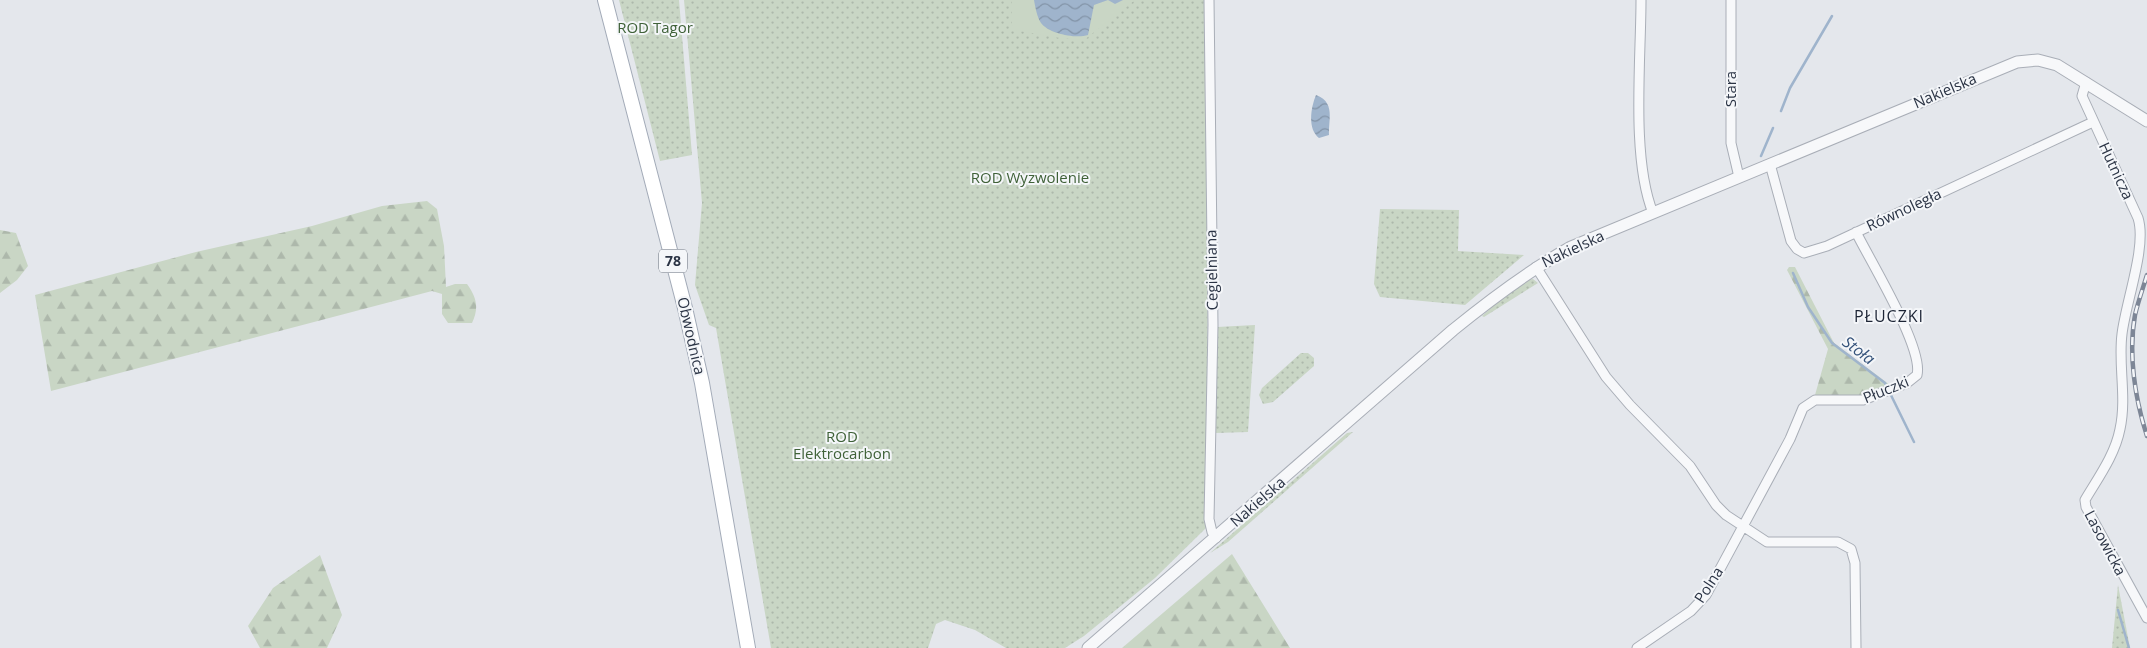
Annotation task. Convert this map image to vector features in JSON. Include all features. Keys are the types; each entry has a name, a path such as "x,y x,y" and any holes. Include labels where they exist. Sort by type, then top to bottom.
{"main road":[{"name":"Obwodnica","path":"605,0 685,308 702,384 748,648"}],"street":[{"name":"Cegielniana","path":"1209,0 1212,315 1209,519 1212,532 1216,538"},
{"path":"1642,0 1640,143 1647,196 1653,213"},
{"name":"Stara","path":"1731,0 1731,143 1739,177"},
{"name":"Nakielska","path":"1090,647 1453,330 1536,267 1571,247 2017,62 2034,59 2068,71 2147,121"},
{"name":"Hutnicza","path":"2086,82 2082,96 2138,218 2142,233 2124,322 2121,350"},
{"name":"Równoległa","path":"1770,164 1791,241 1799,251 1812,252 2093,122"},
{"name":"Płuczki","path":"1742,527 1805,405 1815,400 1863,400 1888,391 1914,378 1917,367 1909,339 1888,290 1856,232"},
{"path":"1536,267 1606,377 1625,400 1690,466 1716,505 1742,527 1767,542 1838,542 1851,549 1855,563 1856,648"},
{"name":"Lasowicka","path":"2121,350 2123,384 2120,429 2108,460 2085,500 2086,507 2147,618"},
{"name":"Polna","path":"1637,648 1683,617 1699,603 1711,586 1742,527"}],"green space":[{"name":"ROD Tagor","path":"619,0 679,0 692,155 660,161"},
{"name":"ROD Wyzwolenie","path":"684,0 1205,0 1208,254 1206,528 1155,578 1084,636 1065,648 1006,648 975,630 945,620 936,624 928,648 771,648 716,328 709,325 695,285 702,203"},
{"path":"1012,0 1135,0 1084,40 1015,30 1012,25"},
{"path":"427,201 437,209 444,246 446,287 455,284 467,284 476,303 476,313 472,323 448,323 442,314 442,294 432,291 51,391 35,295 196,252 312,226 382,206"},
{"path":"1380,209 1459,210 1458,251 1524,255 1465,305 1380,297 1374,284"},
{"path":"0,230 16,233 28,266 17,280 0,293"},
{"path":"1789,267 1795,267 1834,343 1890,385 1860,398 1815,395 1828,349 1787,270"},
{"path":"1533,279 1538,283 1484,317 1482,316 1514,289 1527,280"},
{"path":"1255,325 1248,432 1215,433 1217,327"},
{"path":"1301,353 1308,353 1314,358 1314,366 1273,402 1263,404 1259,395 1262,388"},
{"path":"1353,432 1228,542 1210,553 1347,433"},
{"path":"1232,554 1290,648 1122,648"},
{"path":"320,555 342,615 327,648 260,648 248,626 273,588"},
{"path":"2118,585 2130,648 2112,648"}],"water":[{"path":"1034,0 1108,0 1094,5 1088,35 1077,36 1063,35 1045,27 1038,18"},
{"path":"1108,0 1123,0 1115,4"},
{"path":"1316,95 1326,102 1330,112 1329,135 1319,138 1311,124"}],"waterway":[{"name":"Stoła","path":"1781,111 1790,88 1832,16"},
{"name":"Stoła","path":"1761,156 1773,128"},
{"name":"Stoła","path":"1793,273 1808,307 1832,343 1885,383 1914,442"},
{"name":"Stoła","path":"2118,610 2129,648"}],"railway":[{"path":"2147,275 2135,315 2132,345 2136,392 2147,436"}],"district":[{"name":"PŁUCZKI","path":"1889,316"}],"park label":[{"name":"ROD Elektrocarbon","path":"842,446"}]}
